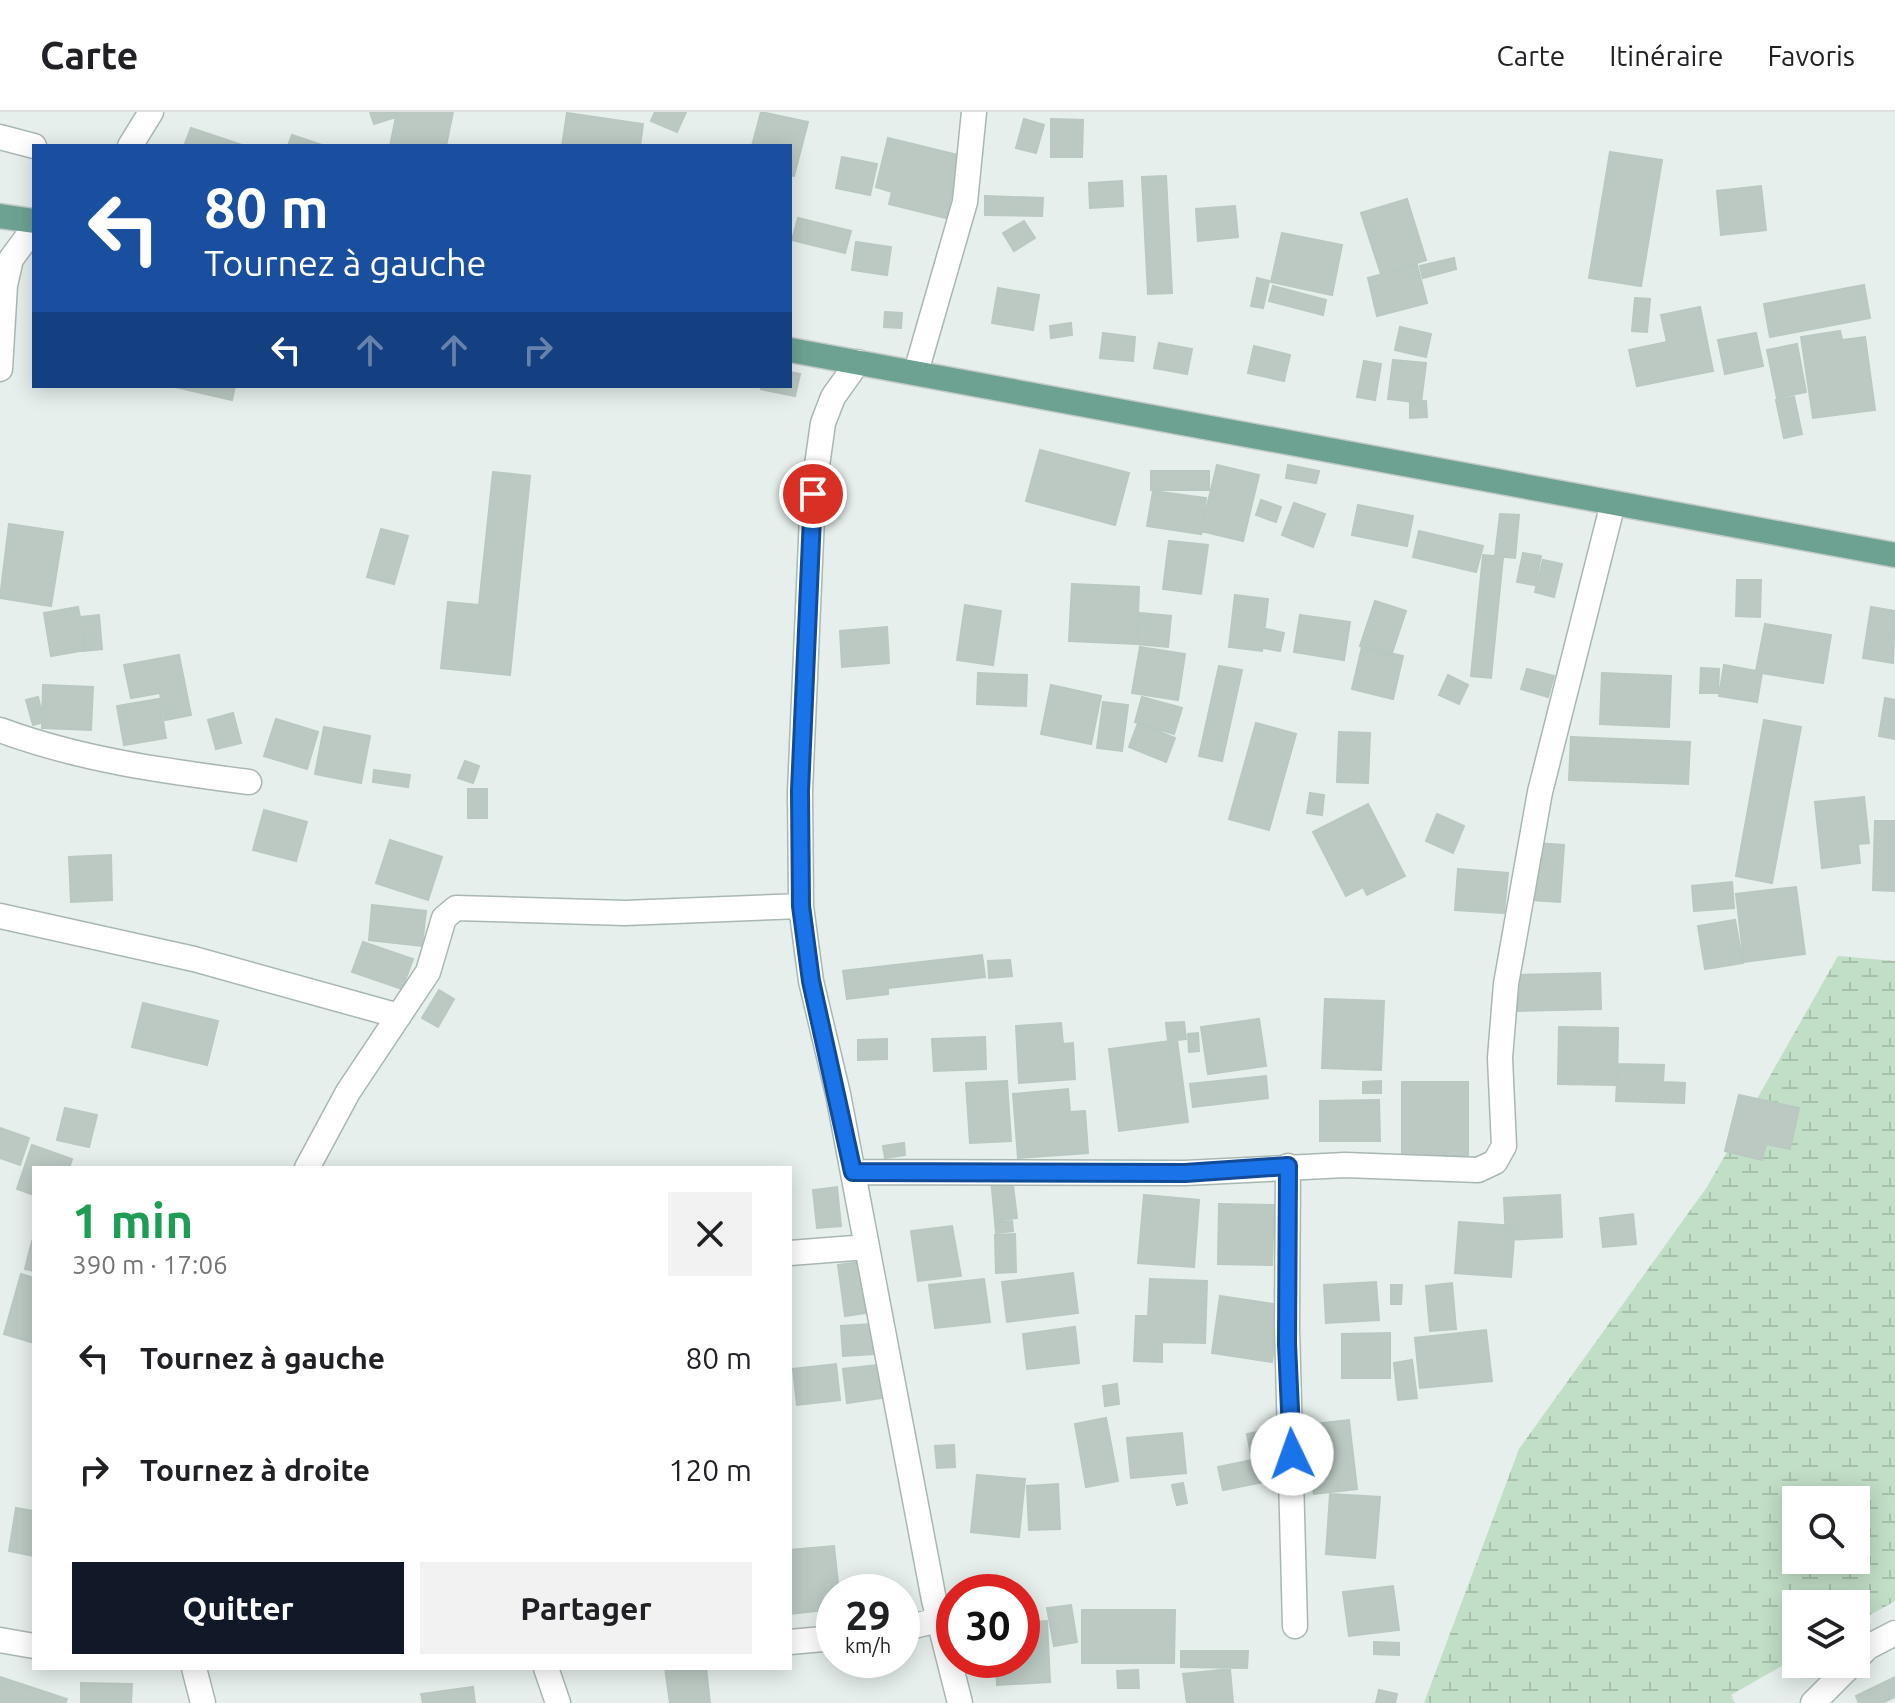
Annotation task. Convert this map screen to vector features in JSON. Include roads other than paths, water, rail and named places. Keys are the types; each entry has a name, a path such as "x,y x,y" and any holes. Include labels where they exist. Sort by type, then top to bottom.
{"main road":[{"path":"0,216 32,221"},
{"path":"792,350 1895,555"}],"street":[{"path":"131,144 151,112"},
{"path":"916,372 965,202 974,112"},
{"path":"0,137 32,145"},
{"path":"0,369 11,259 32,231"},
{"path":"858,362 833,397 823,423 813,494 800,791 801,906 811,981 853,1172 936,1609"},
{"path":"853,1172 1185,1173 1288,1166 1478,1170 1495,1162 1504,1146 1500,1058 1506,984 1540,792 1613,503"},
{"path":"0,730 38,744 136,768 249,782"},
{"path":"308,1166 348,1092 428,972 444,918 456,908 625,913 801,906"},
{"path":"0,916 194,959 399,1016"},
{"path":"1288,1166 1287,1327 1295,1626"},
{"path":"792,1253 867,1247"},
{"path":"1870,1646 1895,1633"},
{"path":"0,1640 32,1646"},
{"path":"792,1642 816,1640"},
{"path":"195,1670 203,1703"},
{"path":"547,1670 558,1703"},
{"path":"953,1678 960,1703"},
{"path":"1813,1703 1838,1678"}]}
